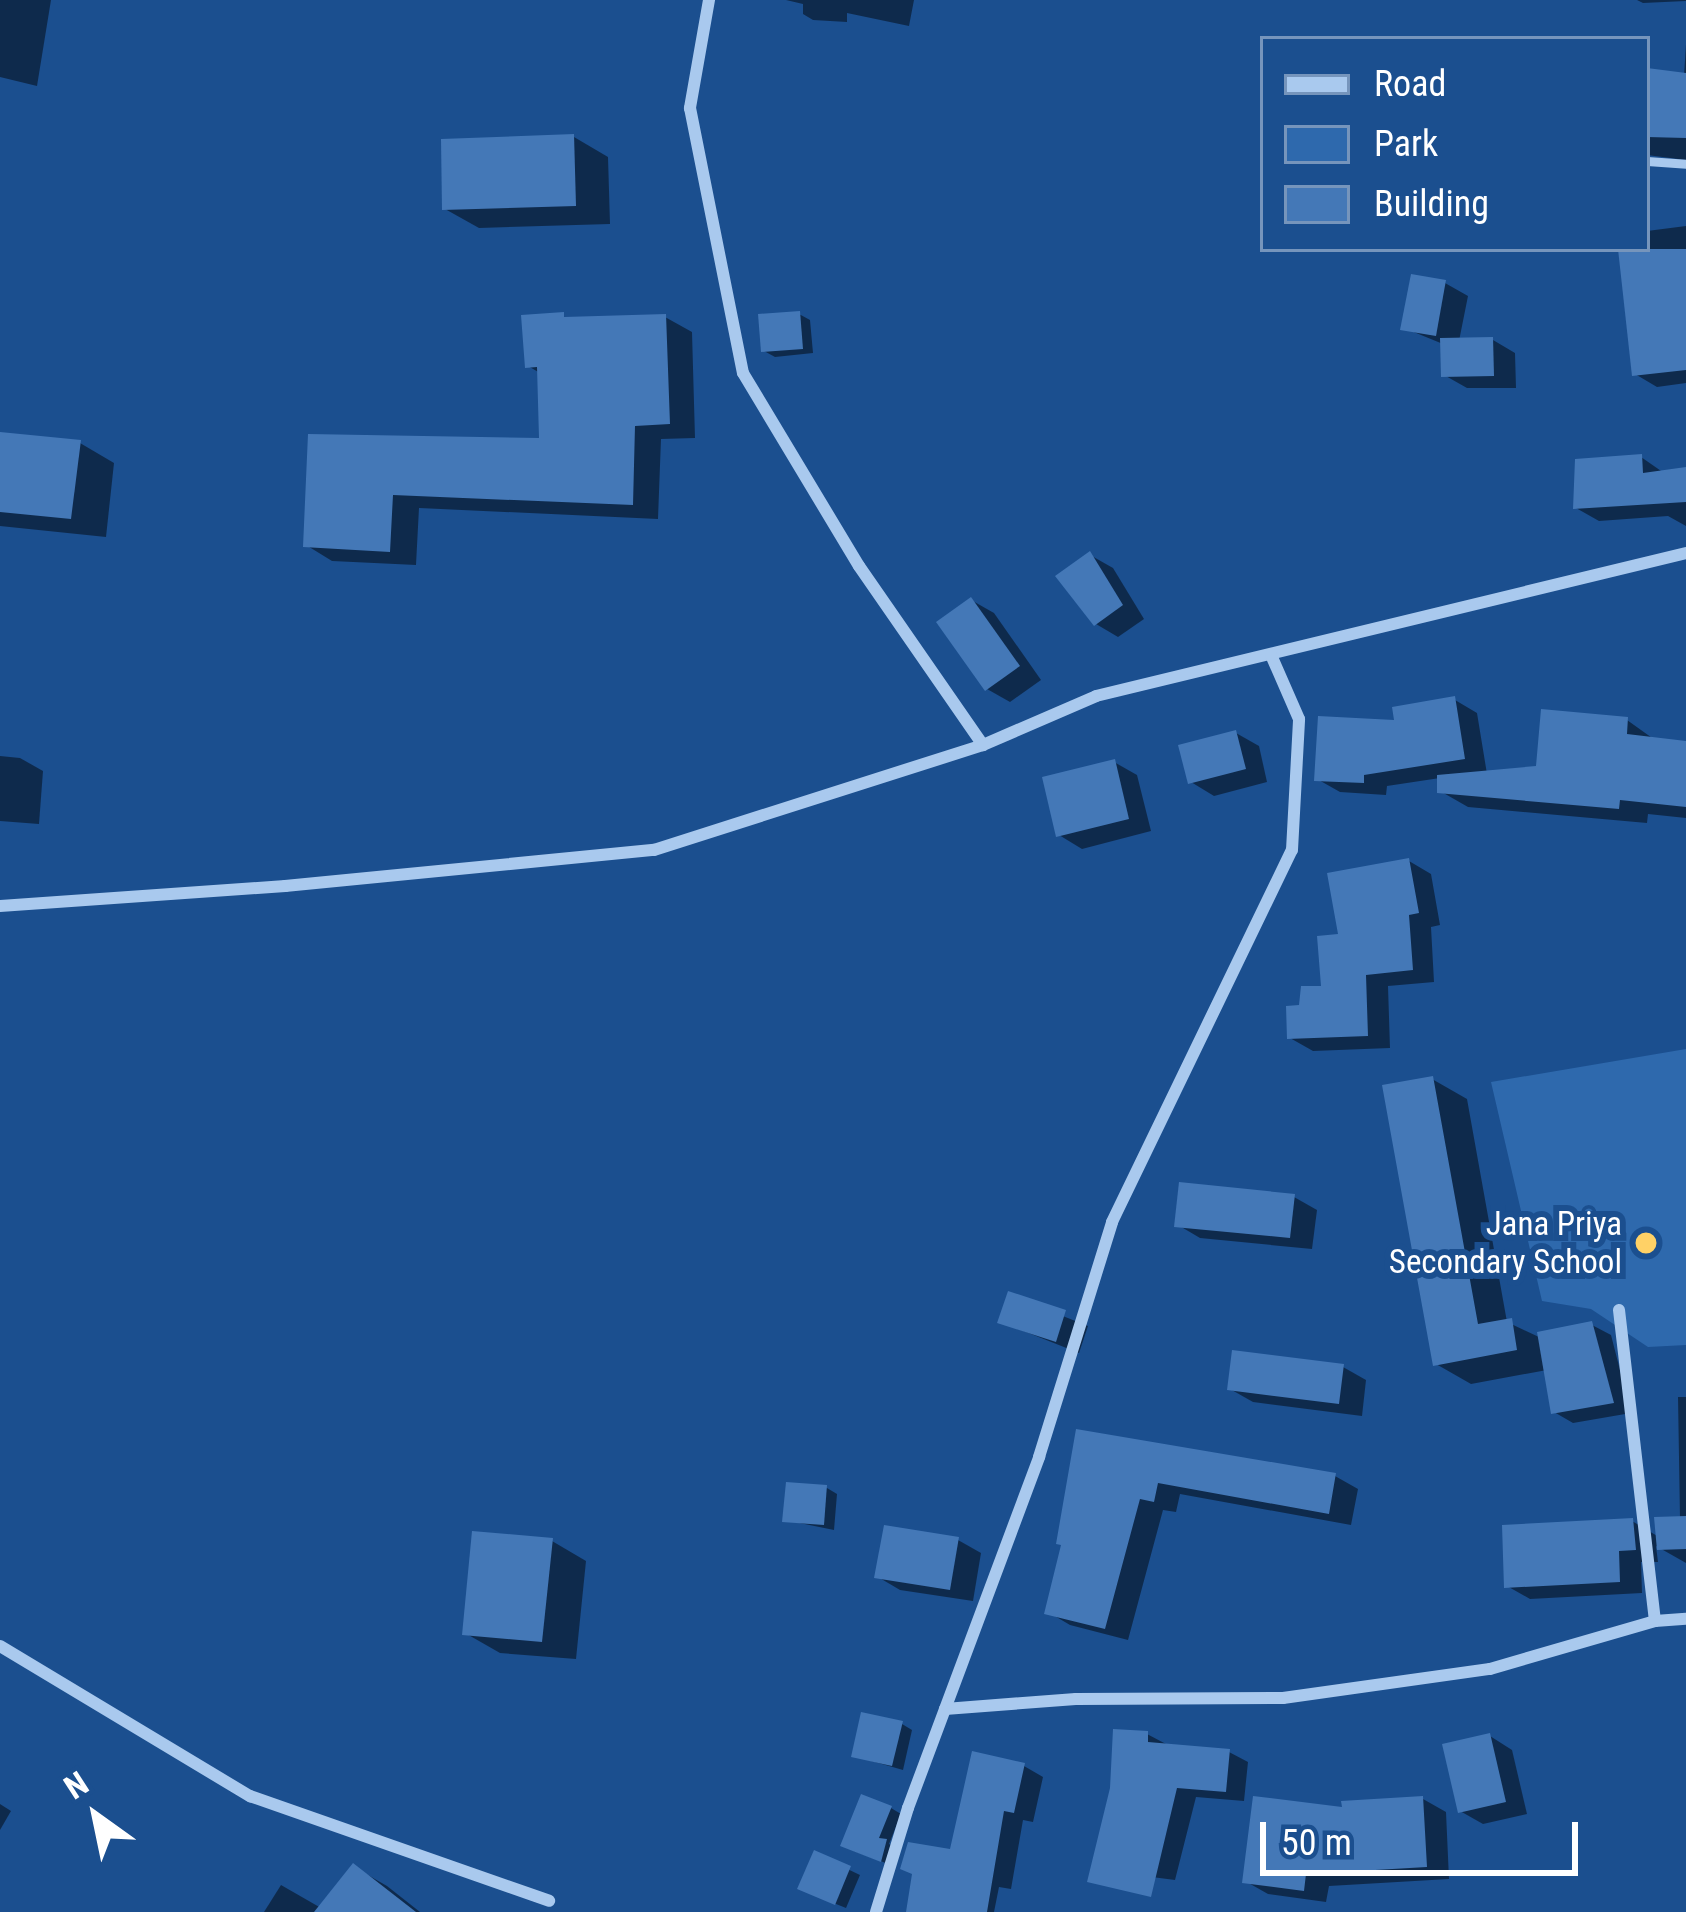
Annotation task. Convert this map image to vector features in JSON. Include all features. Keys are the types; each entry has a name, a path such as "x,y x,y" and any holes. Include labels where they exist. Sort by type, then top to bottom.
{"street":[{"path":"709,0 690,108 743,374 859,566 983,745"},
{"path":"0,906 285,886 654,850 983,745 1096,696 1686,553"},
{"path":"876,1912 1039,1457 1112,1222 1292,850 1299,719 1271,655"},
{"path":"1618,1310 1655,1621"},
{"path":"945,1709 1076,1699 1283,1698 1490,1669 1655,1621 1686,1619"},
{"path":"0,1646 250,1796 549,1901"}],"lane":[{"path":"1650,161 1686,164"}],"green space":[{"path":"1686,1049 1686,1345 1648,1347 1591,1309 1542,1301 1491,1082"}],"building":[{"path":"1650,68 1686,73 1686,138 1650,137"},
{"path":"574,134 576,206 442,210 441,139"},
{"path":"1686,249 1686,370 1632,376 1618,252"},
{"path":"1411,274 1446,280 1436,336 1400,330"},
{"path":"800,311 803,349 761,352 758,314"},
{"path":"564,312 564,317 666,314 670,424 635,426 633,505 393,495 390,552 303,547 308,434 539,438 537,367 525,368 521,315"},
{"path":"1493,337 1494,376 1441,377 1440,338"},
{"path":"0,432 81,440 71,519 0,512"},
{"path":"1642,454 1643,473 1686,467 1686,502 1573,509 1575,459"},
{"path":"1090,551 1123,605 1094,626 1055,576"},
{"path":"971,597 1020,666 985,691 936,622"},
{"path":"1455,696 1465,759 1364,775 1364,783 1314,781 1318,716 1394,720 1392,707"},
{"path":"1541,709 1628,717 1627,734 1686,741 1686,807 1620,800 1619,809 1437,793 1437,775 1536,766"},
{"path":"1236,730 1246,769 1188,784 1178,745"},
{"path":"1115,759 1129,819 1056,837 1042,777"},
{"path":"1409,858 1419,913 1409,915 1413,970 1366,975 1368,1036 1287,1039 1286,1006 1299,1005 1301,986 1321,986 1317,936 1338,934 1327,873"},
{"path":"1433,1076 1478,1324 1512,1318 1517,1350 1433,1366 1382,1085"},
{"path":"1179,1182 1295,1194 1290,1238 1174,1227"},
{"path":"1008,1291 1066,1310 1056,1342 997,1323"},
{"path":"1592,1321 1614,1403 1551,1414 1537,1332"},
{"path":"1232,1350 1344,1364 1339,1404 1227,1390"},
{"path":"1076,1429 1336,1473 1329,1514 1158,1483 1154,1502 1140,1499 1105,1629 1044,1614 1061,1545 1056,1544"},
{"path":"786,1482 827,1485 824,1525 782,1522"},
{"path":"1686,1516 1686,1549 1657,1550 1654,1517"},
{"path":"1633,1518 1636,1550 1619,1551 1620,1582 1504,1588 1502,1525"},
{"path":"884,1525 959,1537 950,1590 874,1578"},
{"path":"472,1531 553,1538 542,1642 462,1635"},
{"path":"861,1712 903,1721 892,1766 851,1757"},
{"path":"1113,1729 1148,1731 1148,1742 1230,1749 1226,1792 1177,1788 1151,1897 1087,1882 1110,1788"},
{"path":"1490,1733 1506,1802 1458,1813 1442,1744"},
{"path":"972,1751 1025,1763 1014,1813 1004,1811 987,1912 906,1912 912,1874 900,1869 908,1842 950,1849"},
{"path":"861,1794 892,1806 879,1838 887,1839 881,1862 840,1846"},
{"path":"1253,1796 1342,1807 1341,1801 1423,1796 1427,1867 1306,1874 1304,1891 1242,1883"},
{"path":"814,1850 851,1866 835,1905 797,1889"},
{"path":"353,1863 416,1912 314,1912"}],"place":[{"name":"Jana Priya Secondary School","path":"1646,1243"}]}
